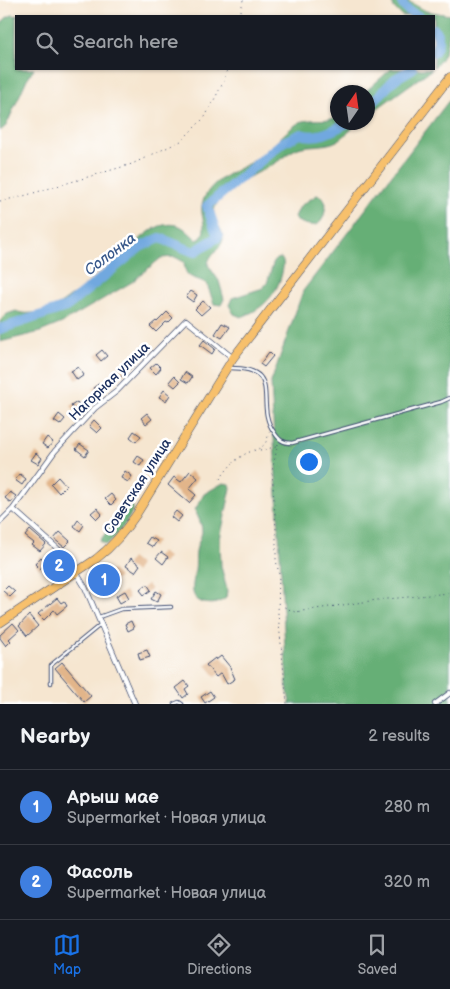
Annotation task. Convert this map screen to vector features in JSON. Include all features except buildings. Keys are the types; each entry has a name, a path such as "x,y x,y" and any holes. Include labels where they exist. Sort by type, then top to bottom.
{"main road":[{"name":"Советская улица","path":"0,623 76,573 110,548 121,536 233,358 450,77"}],"street":[{"name":"Нагорная улица","path":"12,509 56,451 95,408 117,391 186,320 233,358"},
{"path":"0,522 12,509 67,557 85,587 136,704"},
{"path":"435,704 450,693"}],"lane":[{"path":"226,368 250,370 263,381 266,388 269,426 279,440 285,443 292,443 450,398"},
{"path":"0,513 5,516"},
{"path":"98,617 121,609 171,606"},
{"path":"51,683 51,665 101,624"},
{"path":"174,704 179,702 182,704"}],"path":[{"path":"240,15 243,0"},
{"path":"0,201 20,197 132,164 181,141 205,117 224,81 227,70"},
{"path":"260,450 266,443 269,426"},
{"path":"279,440 272,471 276,560 279,574 278,614 286,704"},
{"path":"220,479 232,463 244,454 277,447"},
{"path":"279,605 294,612 377,600 450,594"}],"green space":[{"path":"391,0 406,0 426,11 450,15 449,36 445,50 435,66 435,15 401,15 394,8"},
{"path":"15,15 15,70 33,70 27,79 6,126 0,131 0,25 6,18"},
{"path":"390,70 431,70 375,110 375,85 373,85"},
{"path":"450,99 450,704 290,704 287,686 271,382 303,291"},
{"path":"330,119 330,130 350,130 333,143 298,148 238,183 223,195 217,203 214,215 222,232 223,239 210,258 208,265 219,281 224,299 221,305 214,304 207,284 191,277 186,272 184,262 175,257 161,258 132,282 62,323 40,332 0,342 0,321 7,314 16,311 21,313 38,312 60,304 96,281 139,240 156,228 170,224 175,225 183,228 197,240 201,238 204,229 203,201 212,186 262,155 300,122"},
{"path":"317,195 323,197 326,204 321,221 318,224 310,225 297,221 295,217 300,206"},
{"path":"281,258 283,267 280,281 272,295 262,306 249,314 241,317 234,314 229,305 232,298 263,288 267,283 274,261"},
{"path":"223,483 230,484 231,488 220,539 221,566 227,590 226,598 216,603 207,604 199,601 193,594 196,551 202,532 201,523 195,510 204,494"},
{"path":"126,506 133,506 127,522 106,545 100,541"}],"waterway":[{"name":"Солонка","path":"401,0 405,8 416,15"},
{"name":"Солонка","path":"435,31 438,41 435,50"},
{"name":"Солонка","path":"375,100 395,79 410,70"},
{"name":"Солонка","path":"0,329 66,307 140,247 160,238 194,252 218,237 207,206 283,142 301,134 314,136 333,130"}],"place":[{"name":"Фасоль","path":"59,566"},
{"name":"Арыш мае","path":"104,580"}]}
